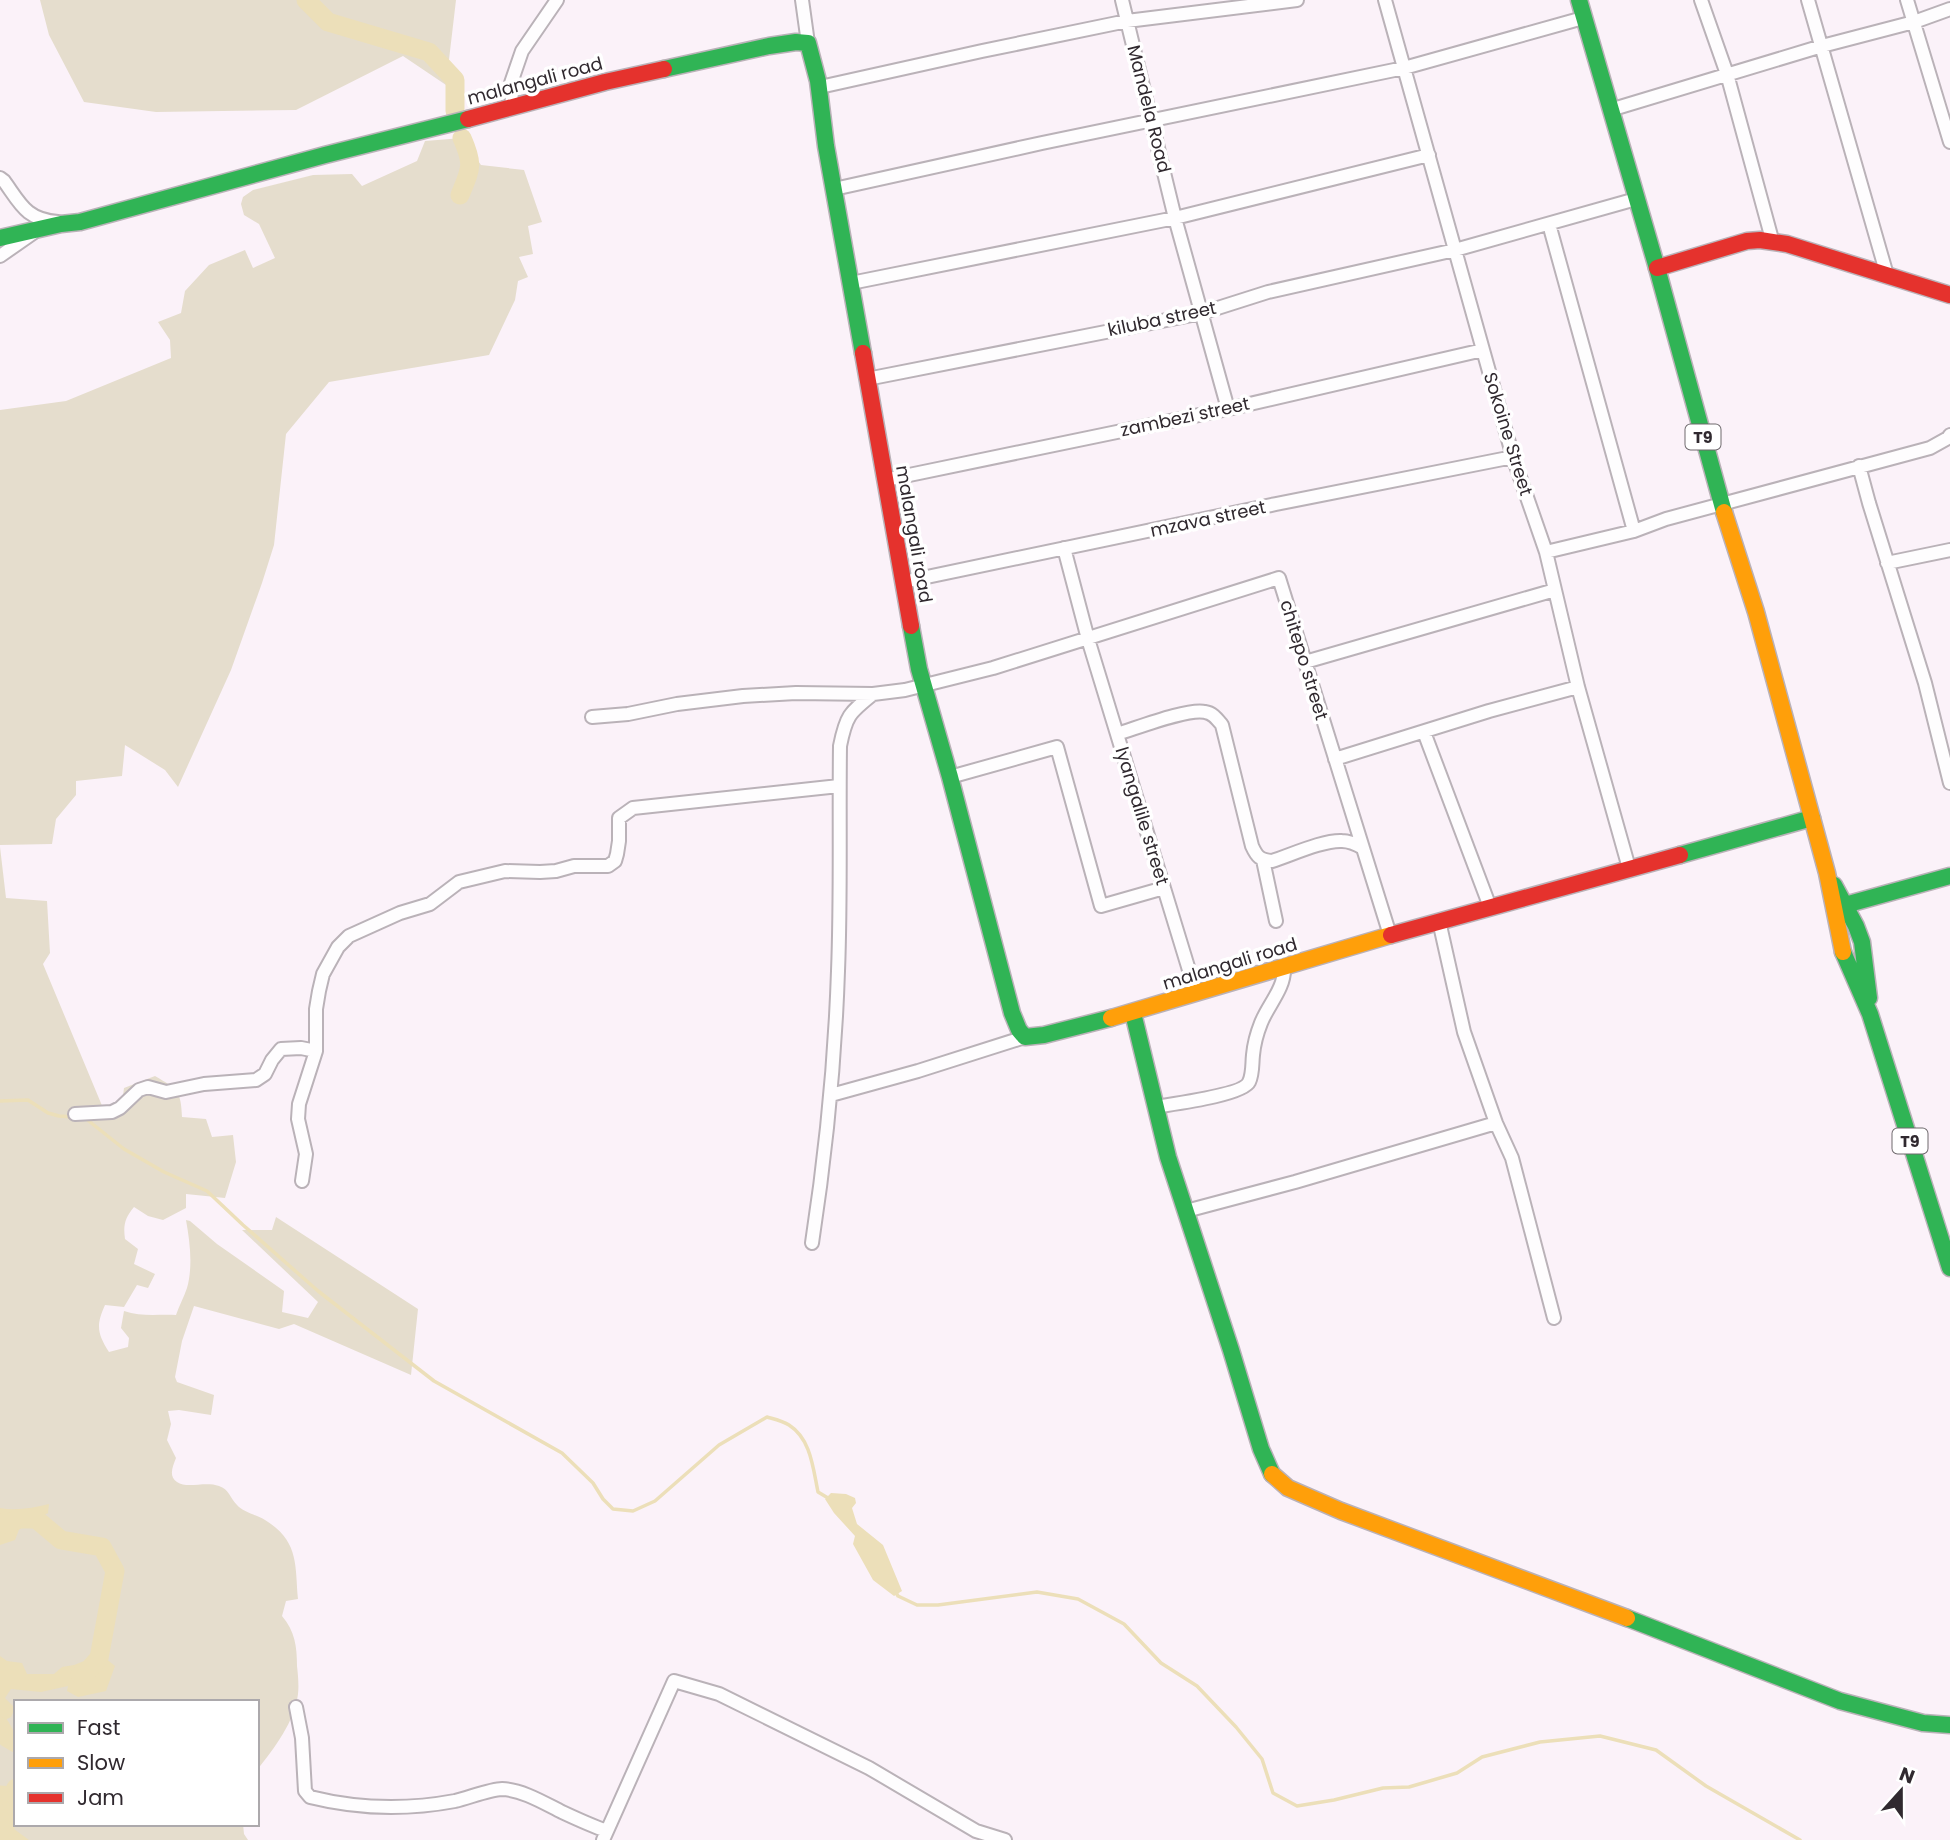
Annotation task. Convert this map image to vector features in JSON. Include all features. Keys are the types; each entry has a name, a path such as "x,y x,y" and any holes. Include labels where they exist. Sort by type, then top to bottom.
{"main road":[{"name":"T9","path":"1579,0 1657,268 1721,503 1756,612 1827,873 1837,934 1870,1014 1950,1268"},
{"name":"malangali road","path":"0,238 80,222 606,82 725,55 796,42 808,43 820,87 826,146 919,669 1012,1013 1019,1030 1026,1037 1133,1013 1390,935 1812,818"},
{"path":"1657,268 1747,241 1760,240 1787,244 1950,295"},
{"name":"T9","path":"1827,873 1856,926 1863,946 1870,1014"},
{"path":"1845,905 1950,876"},
{"path":"1837,934 1856,926"},
{"path":"1843,953 1853,952 1863,946"},
{"path":"1133,1013 1168,1157 1261,1449 1272,1474 1288,1488 1340,1511 1637,1621 1840,1701 1923,1723 1950,1725"}],"street":[{"path":"512,108 511,83 518,60 531,36 557,0"},
{"path":"802,0 808,43"},
{"name":"Mandela Road","path":"1122,0 1175,218"},
{"path":"820,87 1127,21 1297,0"},
{"name":"Sokoine Street","path":"1385,0 1513,457 1546,552 1578,687 1629,868"},
{"path":"1701,0 1727,74 1773,243"},
{"path":"1808,0 1887,275"},
{"path":"1907,0 1950,142"},
{"path":"1610,110 1822,46 1914,22 1950,9"},
{"path":"834,189 1404,68 1583,18"},
{"path":"851,283 1175,218 1429,155"},
{"path":"0,178 22,208 38,218 53,222 80,222"},
{"name":"kiluba street","path":"867,379 1202,313 1268,292 1455,250 1636,199"},
{"path":"1175,218 1228,409"},
{"path":"1549,224 1634,531"},
{"path":"0,256 39,229"},
{"name":"zambezi street","path":"885,480 1228,409 1483,349"},
{"path":"1546,552 1634,531 1721,503 1930,448 1950,435"},
{"name":"mzava street","path":"903,582 1513,457"},
{"path":"1859,466 1925,683 1950,783"},
{"name":"lyangalile street","path":"1063,548 1088,639 1196,993"},
{"path":"1887,563 1950,550"},
{"name":"chitepo street","path":"592,717 743,696 873,694 925,686 1088,639 1282,576 1305,662 1390,935"},
{"path":"1305,662 1555,590"},
{"path":"1335,759 1489,711 1578,687"},
{"path":"812,1243 831,1095 839,957 840,746 845,722 852,712 873,694"},
{"path":"1117,734 1190,712 1203,711 1213,715 1222,725 1252,846 1257,856 1272,861 1342,841 1363,848"},
{"path":"1424,732 1490,907"},
{"path":"950,776 1057,747 1101,906 1164,888"},
{"path":"302,1181 306,1154 298,1119 299,1104 316,1051 316,1009 323,974 338,947 349,936 400,913 430,904 459,882 505,871 556,872 574,866 608,866 615,861 617,854 618,818 633,808 839,786"},
{"path":"1263,860 1276,921"},
{"path":"1439,921 1464,1031 1496,1123 1512,1158 1554,1318"},
{"path":"1155,1107 1234,1092 1246,1087 1250,1080 1256,1038 1267,1010 1282,984 1284,968"},
{"path":"831,1095 1026,1037"},
{"path":"75,1114 112,1112 139,1090 148,1087 166,1092 204,1084 256,1080 265,1074 281,1049 301,1048 316,1051"},
{"path":"1186,1211 1496,1123"},
{"path":"296,1707 302,1738 305,1791 310,1797 353,1806 402,1807 455,1801 499,1789 511,1790 575,1818 605,1835 674,1681 719,1694 869,1768 974,1835 1005,1840"}],"shaded area":[{"path":"40,0 456,0 446,85 403,56 296,110 156,112 84,102 49,35"},
{"path":"462,138 481,165 524,170 542,222 528,226 533,254 519,257 528,277 518,281 515,300 489,355 329,382 286,434 274,545 231,670 178,787 165,770 125,745 122,776 76,781 76,795 56,819 52,844 0,845 0,410 66,401 171,358 170,340 158,322 181,313 185,291 209,265 245,250 253,268 275,258 259,224 244,215 241,204 243,197 253,190 313,175 352,174 362,186 417,161 425,141"},
{"path":"0,847 6,898 47,901 50,953 43,964 103,1108 122,1103 124,1088 155,1076 176,1091 182,1117 206,1119 212,1137 233,1135 236,1162 225,1198 186,1194 186,1208 163,1220 148,1216 134,1207 125,1222 125,1239 138,1249 134,1264 155,1274 148,1288 137,1285 124,1307 105,1305 99,1329 109,1352 128,1347 129,1338 121,1328 124,1311 143,1315 176,1315 187,1288 190,1272 186,1220 284,1291 282,1312 308,1318 318,1302 242,1230 272,1230 276,1217 418,1309 411,1375 294,1324 279,1329 194,1306 182,1341 175,1377 177,1382 214,1395 211,1415 168,1411 171,1424 167,1440 176,1458 172,1471 174,1480 181,1484 214,1485 225,1489 246,1512 265,1520 284,1536 290,1545 295,1564 298,1599 286,1601 282,1616 290,1627 296,1646 298,1694 288,1724 259,1767 259,1700 14,1700 14,1826 243,1826 248,1840 0,1840"},
{"path":"831,1493 855,1498 856,1503 852,1508 857,1524 883,1545 902,1591 894,1596 873,1580 853,1544 855,1536 825,1499"},
{"path":"49,1504 48,1513 20,1527 15,1540 0,1545 0,1508 24,1509"},
{"path":"0,1656 7,1661 22,1663 27,1674 54,1674 62,1667 92,1658 105,1658 115,1666 106,1691 78,1697 67,1691 68,1686 41,1692 11,1689 5,1698 14,1710 11,1717 1,1722 0,1727"},
{"path":"8,1788 14,1794 14,1829 29,1840 0,1840 0,1790"}],"waterway":[{"path":"306,0 328,22 429,52 455,80 455,111"},
{"path":"460,195 470,167 462,138"},
{"path":"0,1101 28,1100 48,1113 74,1117"},
{"path":"85,1118 124,1149 164,1172 207,1191 318,1291 434,1381 562,1453 593,1483 613,1509 633,1511 655,1501 719,1445 767,1417 789,1425 802,1438 810,1455 818,1492 828,1498"},
{"path":"0,1523 36,1519 61,1540 102,1547 115,1571 99,1658 85,1674 80,1675"},
{"path":"895,1591 898,1596 917,1605 938,1605 1037,1592 1078,1599 1124,1624 1161,1663 1197,1686 1262,1759 1273,1793 1297,1806 1383,1788 1409,1787 1457,1773 1482,1757 1540,1742 1600,1736 1656,1750 1706,1786 1800,1840"},
{"path":"0,1726 6,1737 14,1742"},
{"path":"0,1795 12,1796 14,1792"}],"traffic: fast":[{"path":"1579,0 1724,512"},
{"path":"664,69 769,46 808,43 818,81 826,146 863,353"},
{"path":"0,238 80,222 468,119"},
{"path":"911,626 919,669 1012,1013 1019,1030 1025,1037 1044,1035 1111,1018"},
{"path":"1680,855 1812,818"},
{"path":"1845,905 1950,876"},
{"path":"1834,885 1862,942 1869,998"},
{"path":"1843,952 1870,1014 1950,1268"},
{"path":"1133,1013 1168,1157 1261,1449 1272,1474"},
{"path":"1627,1618 1840,1701 1923,1723 1950,1725"}],"traffic: slow":[{"path":"1724,512 1756,612 1827,873 1843,952"},
{"path":"1111,1018 1391,935"},
{"path":"1272,1474 1288,1488 1341,1511 1627,1618"}],"traffic: jam":[{"path":"468,119 664,69"},
{"path":"1657,268 1747,241 1760,240 1787,244 1950,295"},
{"path":"863,353 911,626"},
{"path":"1391,935 1680,855"}]}
